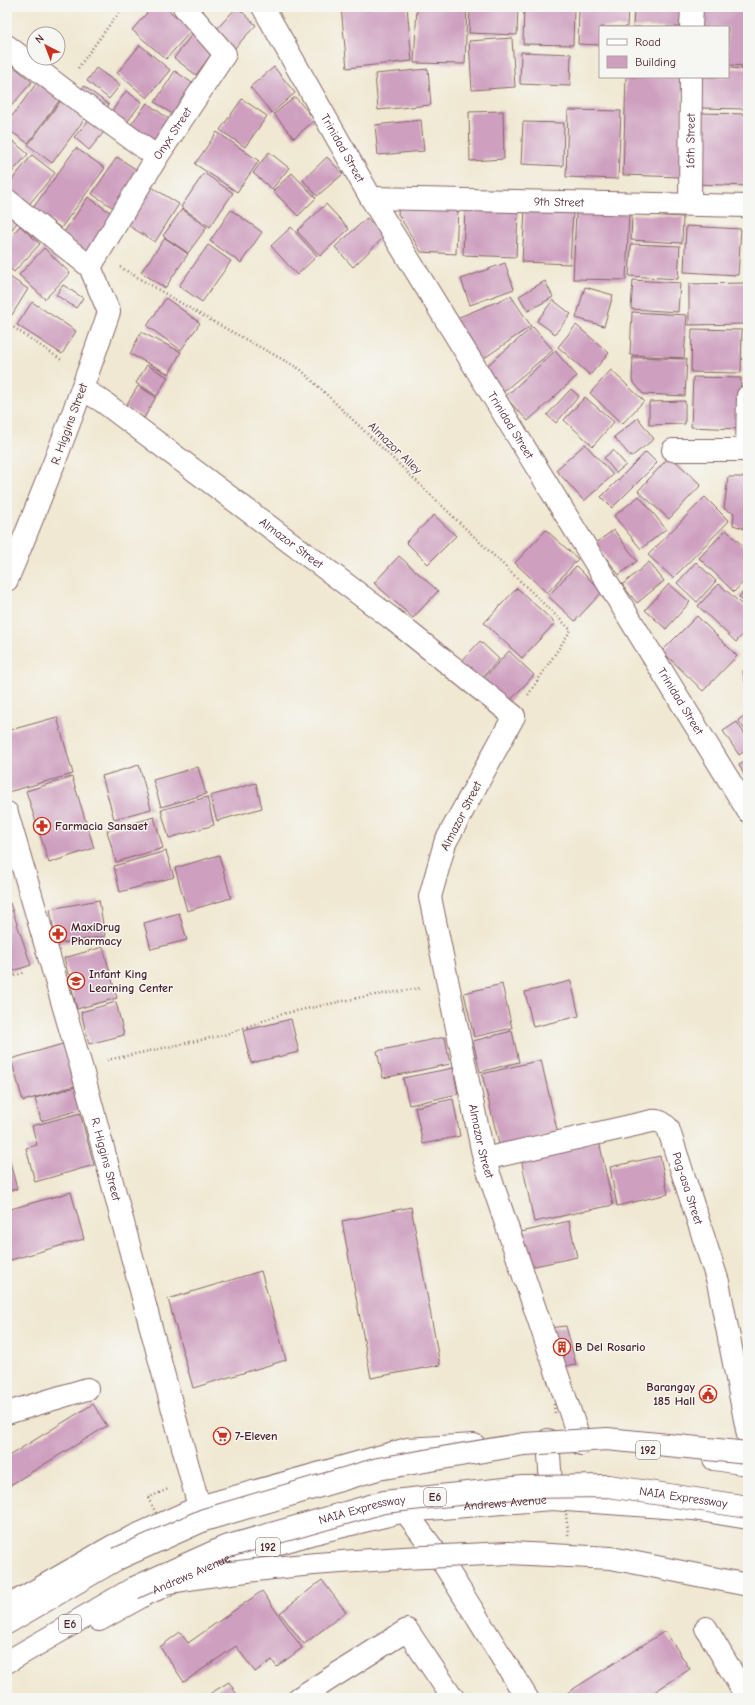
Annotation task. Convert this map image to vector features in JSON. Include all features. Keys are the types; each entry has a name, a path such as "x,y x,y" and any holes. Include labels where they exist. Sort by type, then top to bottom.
{"main road":[{"name":"Onyx Street","path":"93,262 157,157 225,54 184,7"},
{"name":"Trinidad Street","path":"263,7 371,198 748,811"},
{"path":"692,7 692,26"},
{"path":"7,46 63,89 157,157"},
{"name":"16th Street","path":"690,204 691,78"},
{"name":"9th Street","path":"371,198 748,206"},
{"path":"7,200 93,262"},
{"name":"R. Higgins Street","path":"7,580 49,478 85,383 109,312 93,262"},
{"name":"Almazor Street","path":"85,383 102,401 391,618 514,716 445,844 430,897 484,1159 581,1444"},
{"path":"673,450 748,450 748,396"},
{"name":"R. Higgins Street","path":"7,814 81,1066 199,1507"},
{"name":"Pag-asa Street","path":"484,1159 652,1121 658,1120 664,1123 668,1128 718,1282 748,1435"},
{"path":"7,1414 87,1389"},
{"path":"7,1623 116,1559 204,1520 378,1468 524,1444 607,1439 748,1453"},
{"path":"548,1440 552,1499"},
{"name":"192","path":"7,1607 113,1546 199,1507 407,1449 548,1440 672,1452 748,1464"},
{"name":"NAIA Expressway","path":"7,1662 134,1588 225,1547 384,1502 523,1487 608,1486 748,1507"},
{"name":"Andrews Avenue","path":"7,1672 146,1594 228,1558 314,1533 405,1511 552,1499 693,1509 748,1518"},
{"path":"405,1511 442,1561 527,1698"},
{"path":"134,1588 206,1576 314,1563 396,1557 509,1553 611,1558 748,1585"},
{"path":"706,1628 747,1698"},
{"path":"299,1698 407,1630 453,1698"}],"path":[{"path":"63,89 113,20 126,7"},
{"name":"Almazor Alley","path":"93,262 128,271 203,316 300,369 571,630 514,716"},
{"path":"7,323 85,383"},
{"path":"81,1066 224,1035 282,1014 362,997 447,984"},
{"path":"148,1498 172,1487"}],"building":[{"path":"152,7 165,7 192,30 166,59 132,30"},
{"path":"237,7 256,25 232,51 213,33"},
{"path":"341,7 407,7 412,61 347,68"},
{"path":"417,7 467,7 465,64 414,63"},
{"path":"470,7 518,7 517,35 469,33"},
{"path":"524,7 574,7 573,45 523,44"},
{"path":"579,7 628,7 627,26 599,26 599,45 578,44"},
{"path":"634,7 685,7 684,26 633,26"},
{"path":"701,7 748,7 748,66 729,65 729,26 700,26"},
{"path":"193,33 215,49 196,75 174,58"},
{"path":"512,38 515,87 472,90 469,41"},
{"path":"140,45 170,70 147,98 117,73"},
{"path":"521,52 571,54 570,86 520,84"},
{"path":"7,61 32,82 7,111"},
{"path":"274,67 295,93 272,113 250,87"},
{"path":"96,68 120,85 109,99 87,81"},
{"path":"729,68 748,69 748,109 700,108 701,78 729,78"},
{"path":"428,69 431,105 378,110 375,74"},
{"path":"175,71 195,85 175,116 155,102"},
{"path":"626,78 683,78 681,177 623,175"},
{"path":"38,81 61,98 28,143 7,129 7,123"},
{"path":"84,86 109,105 101,116 76,96"},
{"path":"126,91 142,102 123,128 108,117"},
{"path":"295,97 315,120 294,138 274,114"},
{"path":"62,99 86,117 52,163 28,145"},
{"path":"242,99 267,116 245,147 220,130"},
{"path":"147,103 173,122 154,149 127,130"},
{"path":"568,110 621,111 618,179 566,177"},
{"path":"503,111 504,159 470,161 469,112"},
{"path":"699,113 748,114 748,186 696,184"},
{"path":"89,120 104,132 89,150 74,137"},
{"path":"421,120 424,151 378,155 375,125"},
{"path":"523,122 564,123 563,166 521,164"},
{"path":"217,132 259,161 237,192 195,164"},
{"path":"7,136 28,154 7,178"},
{"path":"76,148 105,168 61,228 33,208"},
{"path":"269,152 289,168 272,189 253,173"},
{"path":"32,155 55,173 26,208 7,192 7,186"},
{"path":"117,157 145,175 120,212 92,194"},
{"path":"327,157 343,174 317,196 303,180"},
{"path":"204,173 233,193 210,227 181,207"},
{"path":"292,173 316,198 298,216 273,191"},
{"path":"150,186 179,204 155,242 126,224"},
{"path":"88,197 117,217 90,255 62,235"},
{"path":"399,203 458,207 456,254 421,252 398,214"},
{"path":"326,204 349,229 320,256 297,231"},
{"path":"465,208 518,210 516,257 463,255"},
{"path":"182,209 207,227 188,253 163,236"},
{"path":"231,210 262,232 241,263 210,241"},
{"path":"525,210 573,212 570,264 522,262"},
{"path":"576,212 629,213 626,280 573,279"},
{"path":"7,214 17,223 7,235"},
{"path":"632,214 683,217 682,243 631,240"},
{"path":"367,218 384,237 353,267 335,247"},
{"path":"20,226 40,244 14,272 7,266 7,241"},
{"path":"686,226 741,229 738,275 684,272"},
{"path":"291,227 317,256 297,275 271,246"},
{"path":"165,238 188,254 165,288 141,272"},
{"path":"631,244 680,246 678,279 629,276"},
{"path":"208,245 231,261 202,302 179,286"},
{"path":"44,248 70,273 45,299 19,275"},
{"path":"505,263 514,289 470,305 461,279"},
{"path":"7,275 28,289 12,315 7,312"},
{"path":"633,280 680,283 678,312 631,309"},
{"path":"545,281 553,297 528,311 519,296"},
{"path":"745,283 746,324 689,325 689,284"},
{"path":"63,285 83,298 76,308 56,295"},
{"path":"585,287 613,295 604,326 576,318"},
{"path":"511,296 531,326 480,361 452,320"},
{"path":"166,298 200,323 181,350 147,326"},
{"path":"553,300 571,314 555,334 537,321"},
{"path":"32,302 76,331 62,354 17,325"},
{"path":"632,312 687,315 684,358 630,355"},
{"path":"576,325 609,353 590,375 558,347"},
{"path":"533,327 553,350 503,392 484,368"},
{"path":"692,329 742,330 741,373 691,372"},
{"path":"141,332 181,352 169,374 130,354"},
{"path":"555,351 577,376 528,421 505,397"},
{"path":"633,357 687,359 685,396 643,394 632,380"},
{"path":"147,365 168,377 157,396 136,383"},
{"path":"611,370 644,401 622,424 590,393"},
{"path":"693,377 741,378 739,429 691,427"},
{"path":"138,386 156,397 144,418 125,407"},
{"path":"571,389 579,396 556,423 547,415"},
{"path":"585,397 614,422 593,446 564,420"},
{"path":"685,401 685,424 649,425 649,402"},
{"path":"638,418 654,439 631,457 614,437"},
{"path":"585,444 613,475 584,501 556,470"},
{"path":"613,450 626,465 616,473 604,458"},
{"path":"646,452 657,463 612,508 601,497"},
{"path":"670,456 701,485 669,519 638,491"},
{"path":"728,477 748,477 748,537 744,537 745,529 733,525 734,513 724,509"},
{"path":"639,496 666,529 641,549 614,516"},
{"path":"705,497 729,521 673,578 648,555"},
{"path":"434,515 456,536 428,564 406,542"},
{"path":"546,530 578,559 547,593 515,563"},
{"path":"614,530 637,561 619,575 595,543"},
{"path":"726,530 748,551 748,577 734,592 699,558"},
{"path":"399,556 438,591 413,618 374,583"},
{"path":"649,562 664,581 637,603 622,585"},
{"path":"696,562 716,581 697,602 677,583"},
{"path":"576,566 602,592 575,621 548,596"},
{"path":"669,584 690,602 666,629 645,610"},
{"path":"719,584 748,610 748,629 736,642 698,606"},
{"path":"748,586 748,604 739,597"},
{"path":"517,588 555,623 522,658 484,623"},
{"path":"697,616 737,656 703,691 662,651"},
{"path":"480,641 499,659 478,682 459,664"},
{"path":"509,651 534,675 507,704 482,680"},
{"path":"748,670 748,686 746,686 743,671"},
{"path":"747,714 748,716 748,734 738,720"},
{"path":"57,717 73,774 8,792 7,731"},
{"path":"737,722 748,739 748,749 739,755 723,731"},
{"path":"748,760 748,782 739,765"},
{"path":"139,765 151,809 114,819 102,776"},
{"path":"198,767 206,794 161,807 153,780"},
{"path":"72,777 94,848 49,863 26,791"},
{"path":"256,783 262,808 217,821 210,796"},
{"path":"207,797 214,825 169,838 161,810"},
{"path":"154,817 163,848 116,862 107,831"},
{"path":"166,851 174,877 120,892 114,866"},
{"path":"219,855 231,898 187,911 175,868"},
{"path":"99,900 105,936 56,944 50,909"},
{"path":"10,903 31,965 7,973 7,904"},
{"path":"179,913 187,940 151,949 144,923"},
{"path":"103,947 117,998 77,1009 64,958"},
{"path":"571,981 579,1016 533,1027 525,992"},
{"path":"502,984 512,1028 474,1037 464,993"},
{"path":"116,1002 124,1035 89,1044 81,1012"},
{"path":"291,1019 299,1052 251,1063 243,1031"},
{"path":"512,1031 519,1062 480,1072 473,1041"},
{"path":"445,1037 450,1064 383,1078 377,1051"},
{"path":"66,1043 78,1085 23,1101 11,1059"},
{"path":"541,1060 558,1134 500,1148 482,1074"},
{"path":"453,1068 458,1094 409,1105 403,1078"},
{"path":"76,1087 83,1109 41,1121 35,1098"},
{"path":"453,1099 460,1136 423,1144 415,1107"},
{"path":"80,1113 94,1165 35,1182 26,1148 37,1145 32,1126"},
{"path":"599,1141 613,1205 534,1222 521,1158"},
{"path":"7,1151 17,1189 7,1191"},
{"path":"660,1156 668,1194 617,1206 610,1167"},
{"path":"71,1192 84,1239 7,1261 7,1210"},
{"path":"411,1207 440,1365 371,1378 342,1221"},
{"path":"569,1221 577,1257 530,1267 517,1233"},
{"path":"261,1271 286,1360 193,1388 168,1299"},
{"name":"B Del Rosario","path":"566,1326 576,1365 559,1367 547,1328"},
{"path":"93,1404 107,1426 7,1487 7,1457"},
{"path":"322,1580 346,1612 304,1644 280,1613"},
{"path":"262,1591 302,1648 277,1667 272,1660 255,1672 236,1646 184,1682 160,1647 180,1632 188,1643"},
{"path":"665,1631 690,1669 645,1698 559,1698"},
{"path":"748,1657 748,1669 743,1661"},
{"path":"229,1682 239,1698 203,1698"}],"place":[{"name":"Farmacia Sansaet","path":"42,826"},
{"name":"MaxiDrug Pharmacy","path":"58,934"},
{"name":"Infant King Learning Center","path":"76,981"},
{"name":"B Del Rosario","path":"562,1347"},
{"name":"Barangay 185 Hall","path":"708,1394"},
{"name":"7-Eleven","path":"222,1436"}]}
